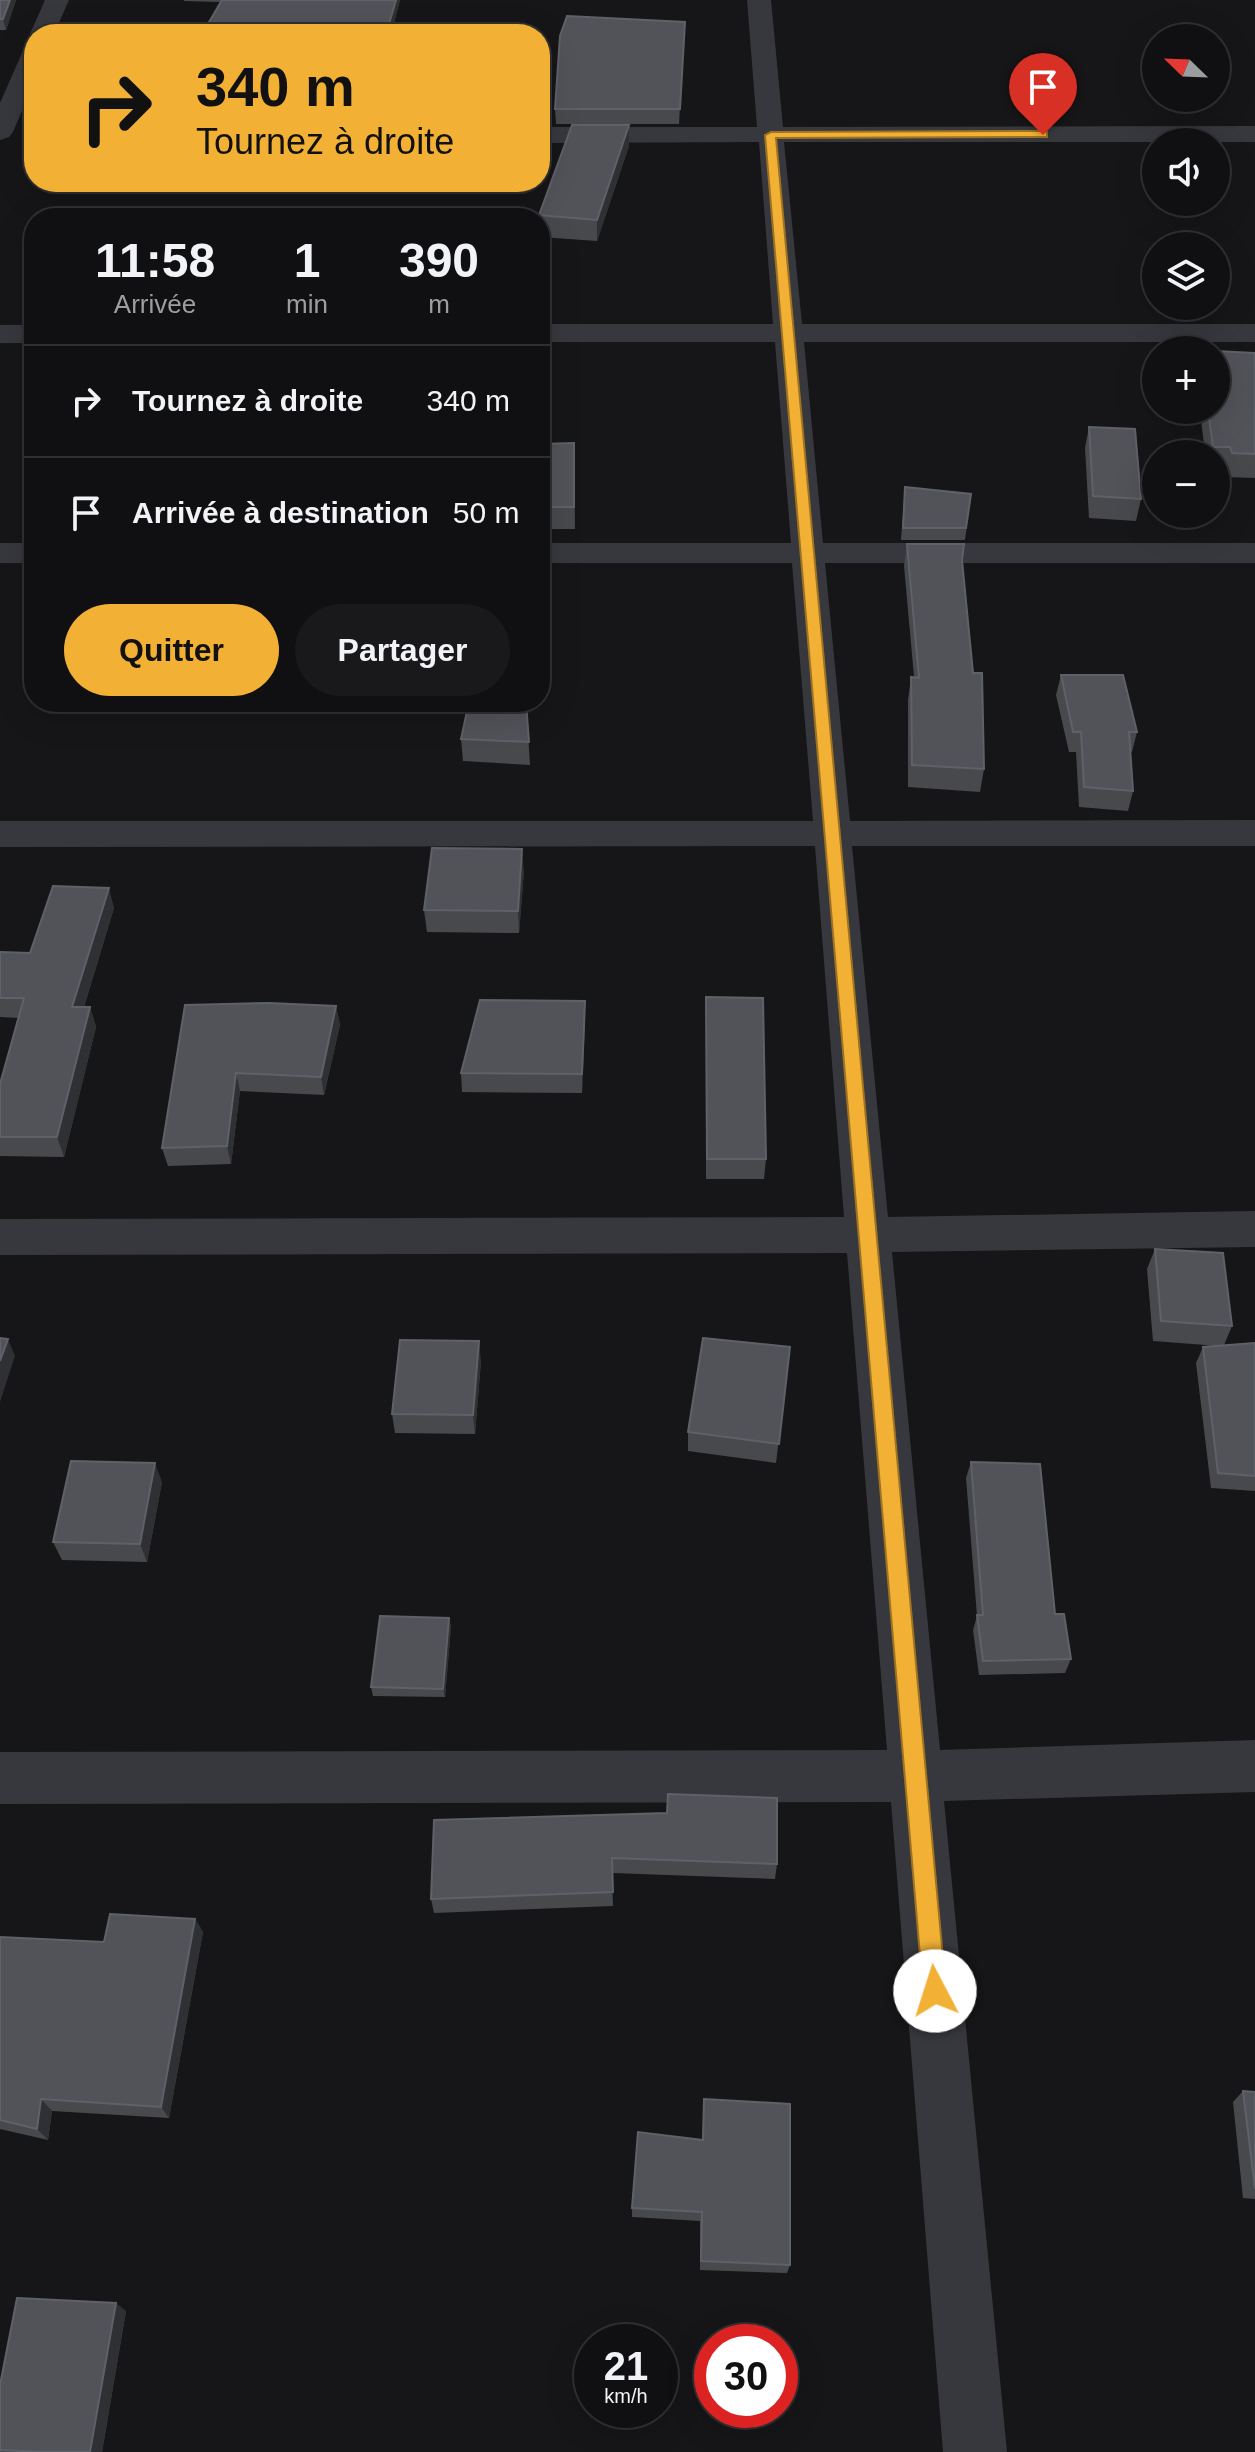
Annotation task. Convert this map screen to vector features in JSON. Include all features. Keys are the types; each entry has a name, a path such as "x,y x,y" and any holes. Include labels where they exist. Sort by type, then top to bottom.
{"street":[{"path":"46,24 57,0"},
{"path":"759,0 975,2452"},
{"path":"8,135 24,85"},
{"path":"550,135 1255,134"},
{"path":"550,333 1255,333"},
{"path":"0,334 24,334"},
{"path":"0,553 24,553"},
{"path":"550,553 1255,553"},
{"path":"0,834 1255,833"},
{"path":"0,1237 868,1235 1255,1229"},
{"path":"0,1778 915,1776 1255,1766"}],"building":[{"path":"0,0 10,0 3,19 0,19"},
{"path":"222,0 396,0 389,24 208,24"},
{"path":"567,16 685,22 680,109 555,109 560,36"},
{"path":"572,125 629,125 597,220 550,216 550,208 542,208 550,192"},
{"path":"1230,352 1255,353 1255,454 1232,453 1230,440 1212,440 1210,424 1230,424"},
{"path":"1089,427 1135,429 1141,499 1093,496"},
{"path":"574,443 574,507 550,507 550,444"},
{"path":"905,487 971,494 966,528 903,528"},
{"path":"907,544 964,544 962,560 973,673 982,673 984,769 912,765 911,677 919,678"},
{"path":"1061,675 1123,675 1137,732 1129,732 1133,791 1084,787 1081,732 1073,732"},
{"path":"467,712 527,712 529,742 461,739"},
{"path":"432,848 522,849 518,911 424,910"},
{"path":"53,886 109,888 72,1007 90,1007 57,1137 0,1137 0,1084 24,998 0,998 0,952 30,953"},
{"path":"706,997 763,998 766,1159 707,1159"},
{"path":"480,1000 585,1001 582,1074 461,1073"},
{"path":"269,1003 336,1006 321,1077 236,1073 227,1146 162,1148 185,1005"},
{"path":"1155,1249 1223,1253 1232,1326 1161,1321"},
{"path":"0,1338 8,1339 0,1361"},
{"path":"703,1338 790,1347 779,1444 688,1432"},
{"path":"400,1340 479,1341 473,1415 392,1414"},
{"path":"1255,1343 1255,1476 1218,1473 1203,1347"},
{"path":"71,1461 155,1463 140,1544 53,1542"},
{"path":"971,1462 1040,1464 1055,1614 1064,1614 1071,1659 983,1661 977,1615 983,1615"},
{"path":"380,1616 449,1618 443,1689 371,1687"},
{"path":"668,1794 777,1798 777,1864 612,1858 613,1892 431,1899 434,1820 667,1813"},
{"path":"110,1914 195,1919 161,2107 41,2099 37,2129 0,2120 0,1937 104,1942"},
{"path":"1243,2091 1255,2092 1255,2189"},
{"path":"704,2099 790,2104 790,2265 701,2261 702,2212 632,2208 638,2132 703,2140"},
{"path":"17,2298 116,2303 90,2452 0,2450 0,2385"}],"route":[{"path":"935,1991 771,135 1043,135"}]}
